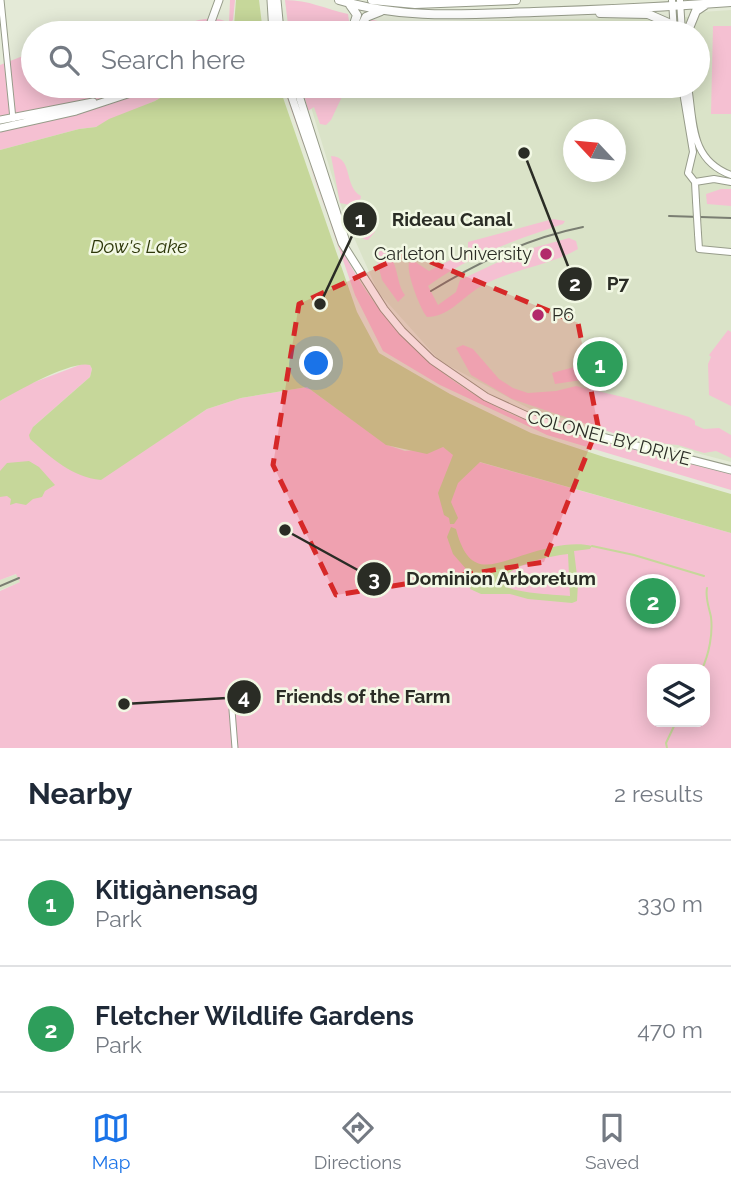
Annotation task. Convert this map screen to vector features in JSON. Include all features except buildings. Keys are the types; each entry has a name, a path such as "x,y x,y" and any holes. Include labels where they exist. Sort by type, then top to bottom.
{"main road":[{"path":"211,21 219,0"},
{"path":"271,0 272,21"},
{"path":"278,0 280,21"},
{"path":"372,0 429,15 731,2"},
{"path":"343,1 384,4 516,0"},
{"path":"343,1 355,9 355,21"},
{"path":"365,21 384,4"},
{"path":"691,21 696,11 710,4"},
{"path":"580,10 614,15 648,14 660,21"},
{"path":"0,128 13,122 118,98"},
{"name":"COLONEL BY DRIVE","path":"297,98 338,235 372,293 402,331 432,360 478,392 512,410 553,426 731,470"},
{"path":"0,120 13,122"}],"street":[{"path":"1,0 13,122"},
{"path":"675,21 676,3"},
{"path":"676,3 681,21"},
{"path":"684,98 693,152 688,173 695,182 699,249 731,251"},
{"path":"690,98 697,142 712,173 709,179 702,183 695,182"},
{"path":"691,162 698,159 731,175"},
{"path":"709,179 731,182"},
{"path":"232,710 235,748"}],"highlighted area":[{"path":"409,253 578,323 598,426 544,562 336,595 273,465 299,304"}],"shaded area":[{"path":"230,0 235,0 233,20 229,21"},
{"path":"285,0 309,3 348,14 349,21 288,21"},
{"name":"Carleton University","path":"731,10 731,462 530,409 440,361 378,292 344,215 308,98 710,98 710,21 446,21 693,17 702,12"},
{"path":"204,19 224,21 197,21"},
{"path":"713,26 731,26 731,114 711,114"},
{"path":"21,57 21,98 160,98 96,127 0,150 0,65"},
{"path":"287,98 289,98 308,157"},
{"path":"305,98 341,98 326,125 320,124 314,107 308,111"},
{"path":"331,156 343,161 352,186 361,196 360,201 350,205 340,203"},
{"path":"308,157 327,213 318,190"},
{"path":"731,189 731,206 707,204 706,194"},
{"path":"362,211 367,214 375,232 368,240 359,234 351,215"},
{"path":"327,213 343,251 376,305 419,352 469,391 497,407 546,427 731,474 731,490 547,435 440,385 383,351 355,295"},
{"path":"553,219 565,221 476,257 428,286 438,305 456,292 460,280 522,251 569,238 576,241 578,249 490,282 448,311 427,317 414,290 409,263 414,261 429,271 468,251 468,242"},
{"path":"383,250 395,266 405,295 398,302 382,280 375,253"},
{"path":"728,330 731,332 731,406 709,395 709,355"},
{"path":"463,345 473,349 499,379 528,393 576,386 689,417 695,421 695,425 704,429 719,428 731,435 731,458 716,451 704,453 678,445 613,433 512,399 471,375 456,348"},
{"path":"615,356 621,374 555,384 552,373"},
{"path":"85,363 90,365 90,377 33,427 101,479 207,409 241,398 307,387 387,445 405,451 443,447 454,455 731,533 731,748 0,748 0,591 20,582 16,574 0,580 0,401 24,386"},
{"path":"17,574 21,582 0,590 0,580"}],"water":[{"path":"236,0 259,0 262,21 234,21"},
{"name":"Dow's Lake","path":"160,98 283,98 357,312 379,353 450,394 531,433 731,494 731,533 480,462 458,483 451,502 458,518 454,524 450,524 449,518 444,515 438,493 453,455 443,447 427,454 386,445 307,387 241,398 207,409 101,480 81,475 63,466 30,439 29,435 33,427 90,377 90,365 71,367 45,377 0,401 0,150 96,127"},
{"path":"29,461 39,467 55,485 45,491 42,497 33,499 26,505 10,505 11,499 7,496 0,497 0,471 7,463"},
{"path":"451,527 456,529 468,556 483,564 503,562 560,546 592,546 590,549 574,551 578,584 577,601 572,603 528,599 510,594 481,594 470,589 474,578 453,554 447,537","holes":["568,554 570,596 512,589 504,585 502,578 534,561"]}],"waterway":[{"path":"592,546 634,555 704,576"},
{"path":"704,664 711,630 707,588"},
{"path":"667,748 666,743 674,727"}],"tram line":[{"path":"669,216 731,218"},
{"path":"431,291 504,252 583,227"},
{"path":"0,586 19,578"}],"place":[{"name":"P7","path":"524,153"},
{"name":"Carleton University","path":"546,254"},
{"name":"Rideau Canal","path":"320,304"},
{"name":"P6","path":"538,315"},
{"name":"Kitigànensag","path":"600,364"},
{"name":"Dominion Arboretum","path":"285,530"},
{"name":"Fletcher Wildlife Gardens","path":"653,601"},
{"name":"Friends of the Farm","path":"124,704"}]}
